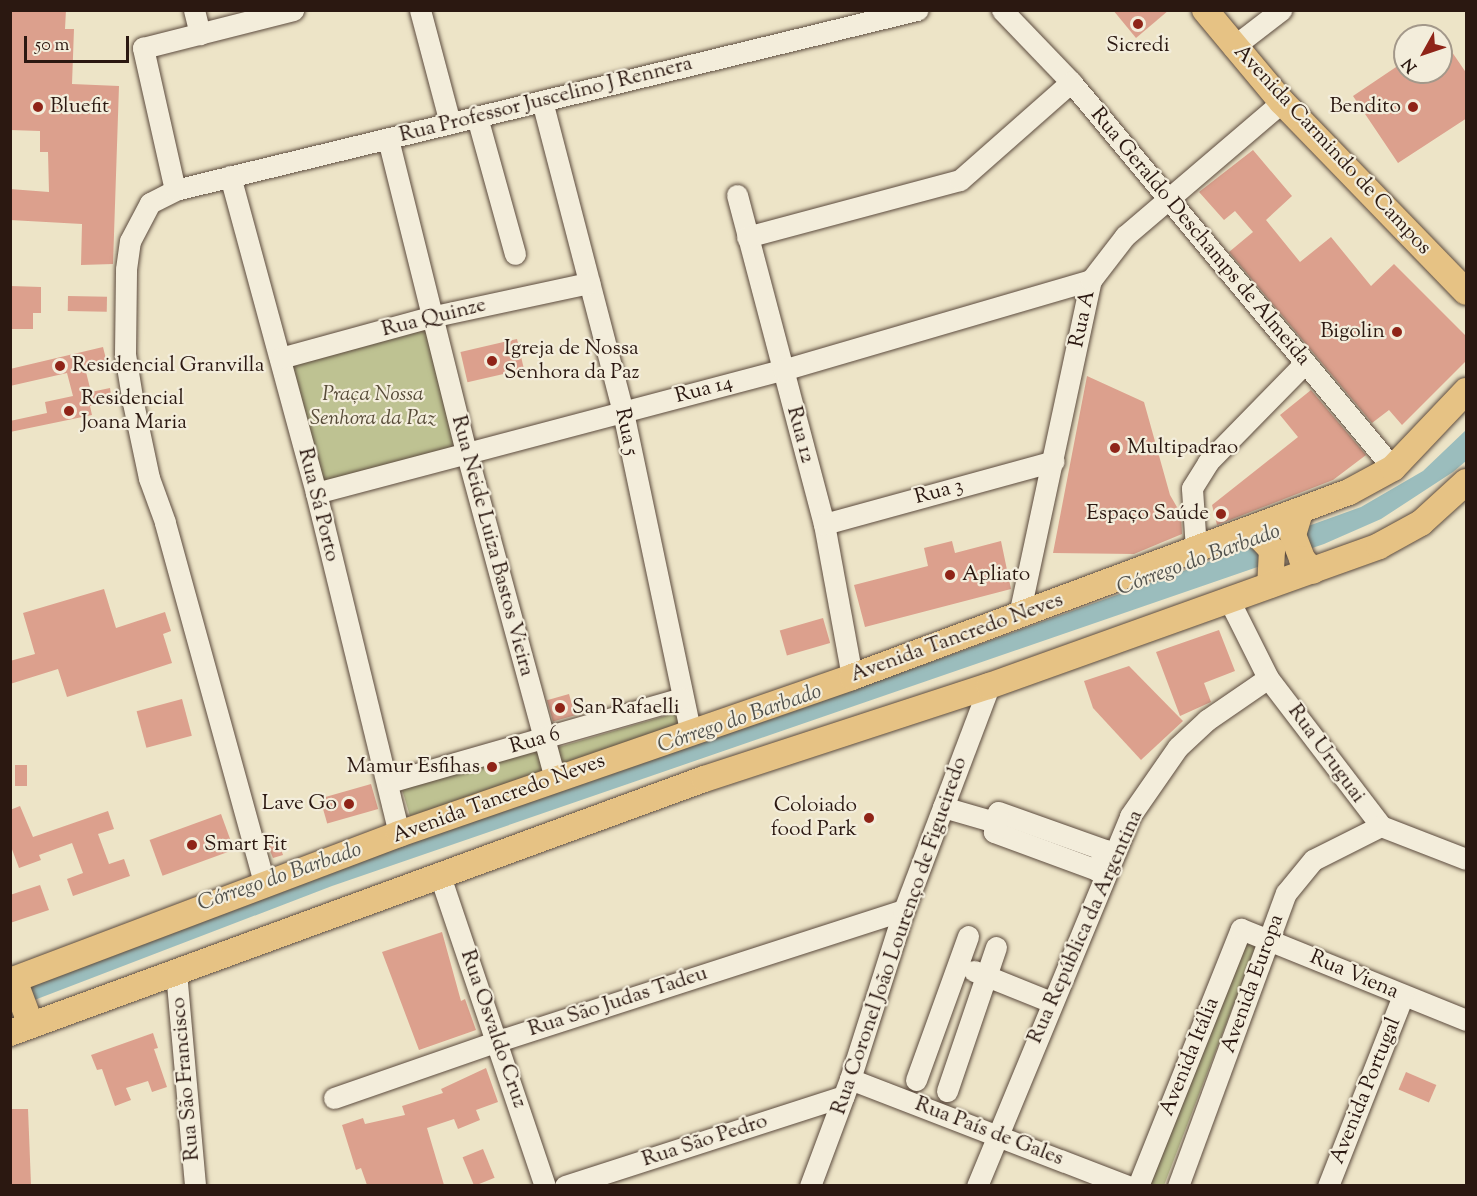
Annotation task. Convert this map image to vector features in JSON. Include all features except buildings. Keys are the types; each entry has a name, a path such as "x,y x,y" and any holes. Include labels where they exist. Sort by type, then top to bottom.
{"main road":[{"name":"Avenida Carmindo de Campos","path":"1205,10 1282,102 1465,291"},
{"name":"Avenida Tancredo Neves","path":"14,983 399,834 555,778 690,730 852,677 1252,529 1296,524 1393,468 1467,391"},
{"path":"14,983 23,1025 176,972 439,873 704,779 989,686 1229,600 1272,568 1307,565 1378,546 1421,523 1467,482"},
{"path":"1296,524 1307,565"},
{"path":"1252,529 1272,568"}],"street":[{"path":"194,10 200,34"},
{"path":"175,190 143,48 293,10"},
{"path":"420,10 450,123"},
{"name":"Rua Professor Juscelino J Rennera","path":"265,886 165,522 149,478 125,354 123,301 130,241 150,203 175,190 230,176 917,10"},
{"name":"Rua Geraldo Deschamps de Almeida","path":"1002,10 1071,82 1393,468"},
{"path":"1233,46 1281,10"},
{"path":"747,237 960,180 1071,82"},
{"name":"Rua 5","path":"542,101 622,412 681,698 690,730"},
{"name":"Rua A","path":"1019,615 1054,461 1091,280 1125,236 1282,102"},
{"path":"477,117 515,254"},
{"name":"Rua Neide Luiza Bastos Vieira","path":"388,139 430,317 465,451 555,778"},
{"name":"Rua Sá Porto","path":"230,176 315,493 389,782 399,834"},
{"name":"Rua 12","path":"737,195 824,524 852,677"},
{"name":"Rua 14","path":"315,493 465,451 783,370 1091,280"},
{"name":"Rua Quinze","path":"280,358 430,317 589,283"},
{"path":"1196,549 1192,488 1202,470 1236,431 1305,363"},
{"name":"Rua 3","path":"824,524 1054,461"},
{"name":"Rua Uruguai","path":"1229,600 1268,678 1381,826"},
{"name":"Rua República da Argentina","path":"977,1185 1130,816 1178,747 1206,720 1268,678"},
{"name":"Rua Coronel João Lourenço de Figueiredo","path":"810,1185 847,1087 904,910 989,686"},
{"name":"Rua 6","path":"389,782 681,698"},
{"path":"943,807 995,822"},
{"path":"998,812 1105,850 1097,870 994,832 995,822 998,812"},
{"path":"1381,826 1467,859"},
{"name":"Avenida Europa","path":"1178,1185 1286,893 1313,860 1381,826"},
{"name":"Rua Osvaldo Cruz","path":"439,873 498,1041 545,1185"},
{"name":"Rua São Judas Tadeu","path":"334,1098 498,1041 904,910"},
{"name":"Rua Viena","path":"1241,929 1467,1020"},
{"name":"Avenida Itália","path":"1138,1185 1241,929"},
{"path":"916,1080 968,936"},
{"path":"947,1091 996,947"},
{"path":"959,965 1051,1002"},
{"name":"Rua São Francisco","path":"176,972 195,1185"},
{"name":"Avenida Portugal","path":"1328,1185 1403,996"},
{"name":"Rua País de Gales","path":"847,1087 997,1136 1127,1185"},
{"name":"Rua São Pedro","path":"566,1185 847,1087"}],"green space":[{"name":"Praça Nossa Senhora da Paz","path":"428,325 462,451 319,489 285,363"},
{"path":"679,712 682,727 557,774 552,749"},
{"path":"538,750 543,773 410,816 401,786"},
{"path":"1242,935 1258,941 1164,1186 1146,1186"}],"water":[{"path":"1466,430 1466,461 1453,472 1381,519 1324,544 332,886 11,1009 11,988 423,837 795,711 1361,507 1423,471"}],"place":[{"name":"Sicredi","path":"1138,24"},
{"name":"Bluefit","path":"38,107"},
{"name":"Bendito","path":"1413,107"},
{"name":"Bigolin","path":"1397,332"},
{"name":"Igreja de Nossa Senhora da Paz","path":"492,361"},
{"name":"Residencial Granvilla","path":"60,366"},
{"name":"Residencial Joana Maria","path":"69,411"},
{"name":"Multipadrao","path":"1115,448"},
{"name":"Espaço Saúde","path":"1221,514"},
{"name":"Apliato","path":"950,575"},
{"name":"San Rafaelli","path":"560,708"},
{"name":"Mamur Esfihas","path":"492,767"},
{"name":"Lave Go","path":"349,804"},
{"name":"Coloiado food Park","path":"869,818"},
{"name":"Smart Fit","path":"192,845"}],"water label":[{"name":"Córrego do Barbado","path":"1199,561"},
{"name":"Córrego do Barbado","path":"740,720"},
{"name":"Córrego do Barbado","path":"280,878"}]}
